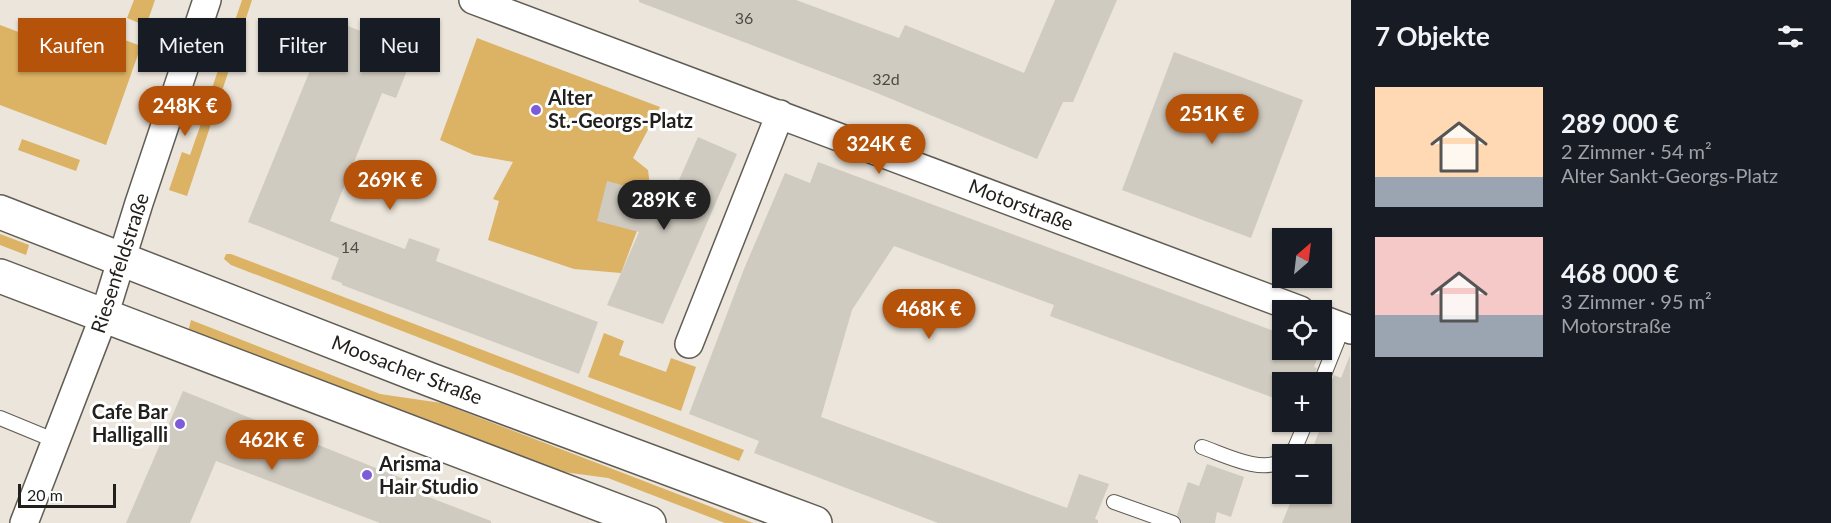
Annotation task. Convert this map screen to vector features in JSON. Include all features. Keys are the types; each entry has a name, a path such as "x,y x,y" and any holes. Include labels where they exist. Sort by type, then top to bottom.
{"main road":[{"name":"Moosacher Straße","path":"0,212 431,380 815,523"},
{"path":"0,276 649,523"}],"street":[{"name":"Riesenfeldstraße","path":"24,523 104,316 207,0"},
{"name":"Motorstraße","path":"473,0 1273,300"},
{"path":"689,344 780,114"}],"lane":[{"path":"1324,372 1338,325"},
{"path":"0,418 56,441"},
{"path":"1202,447 1258,466 1272,464"},
{"path":"1114,502 1173,523"}],"shaded area":[{"path":"134,0 155,0 149,18 138,18 138,23 127,18"},
{"path":"242,0 252,0 246,18 236,18"},
{"path":"0,25 18,32 18,72 126,72 126,40 138,45 138,54 106,145 0,105"},
{"path":"477,38 660,107 633,158 648,170 651,194 621,273 574,269 488,240 499,201 493,199 513,162 474,155 440,140"},
{"path":"217,72 228,72 221,94 211,91"},
{"path":"203,118 212,121 187,196 169,190 182,152 190,155"},
{"path":"22,139 80,160 76,171 18,150"},
{"path":"0,234 29,245 26,255 0,245"},
{"path":"226,254 744,450 739,461 231,265 224,259"},
{"path":"191,320 380,394 441,403 753,523 725,523 608,478 549,470 188,332"},
{"path":"604,333 624,341 619,355 666,372 671,358 696,367 681,411 588,377"}],"building":[{"path":"639,0 796,0 899,38 905,25 1024,73 1055,0 1117,0 1073,102 1063,102 1037,159 872,91 639,2"},
{"path":"348,26 360,31 360,72 406,72 396,98 382,93 330,221 405,249 409,238 440,249 436,261 598,322 579,374 342,285 331,279 339,258 248,222 309,72 348,72"},
{"path":"1174,52 1303,100 1251,238 1122,190"},
{"path":"698,137 737,154 663,324 607,305 639,232 597,221 607,181 671,198"},
{"path":"818,162 1272,330 1272,360 1316,360 1314,367 1317,368 1316,372 1272,372 1272,397 1050,316 1054,305 894,246 852,310 821,417 1067,508 1079,474 1109,484 1095,519 1098,523 938,523 754,453 759,441 689,414 744,269 785,173 810,183"},
{"path":"1350,355 1351,523 1282,523 1290,504 1332,504 1332,444 1314,444 1319,432 1332,432 1332,379 1334,375 1341,378"},
{"path":"183,391 421,486 418,493 491,521 491,523 380,523 216,461 190,523 126,523"},
{"path":"1207,464 1244,477 1231,517 1217,512 1215,523 1182,523 1177,515 1188,482 1199,486"}],"place":[{"name":"Alter St.-Georgs-Platz","path":"536,110"},
{"name":"Cafe Bar Halligalli","path":"180,424"},
{"name":"Arisma Hair Studio","path":"367,475"}]}
